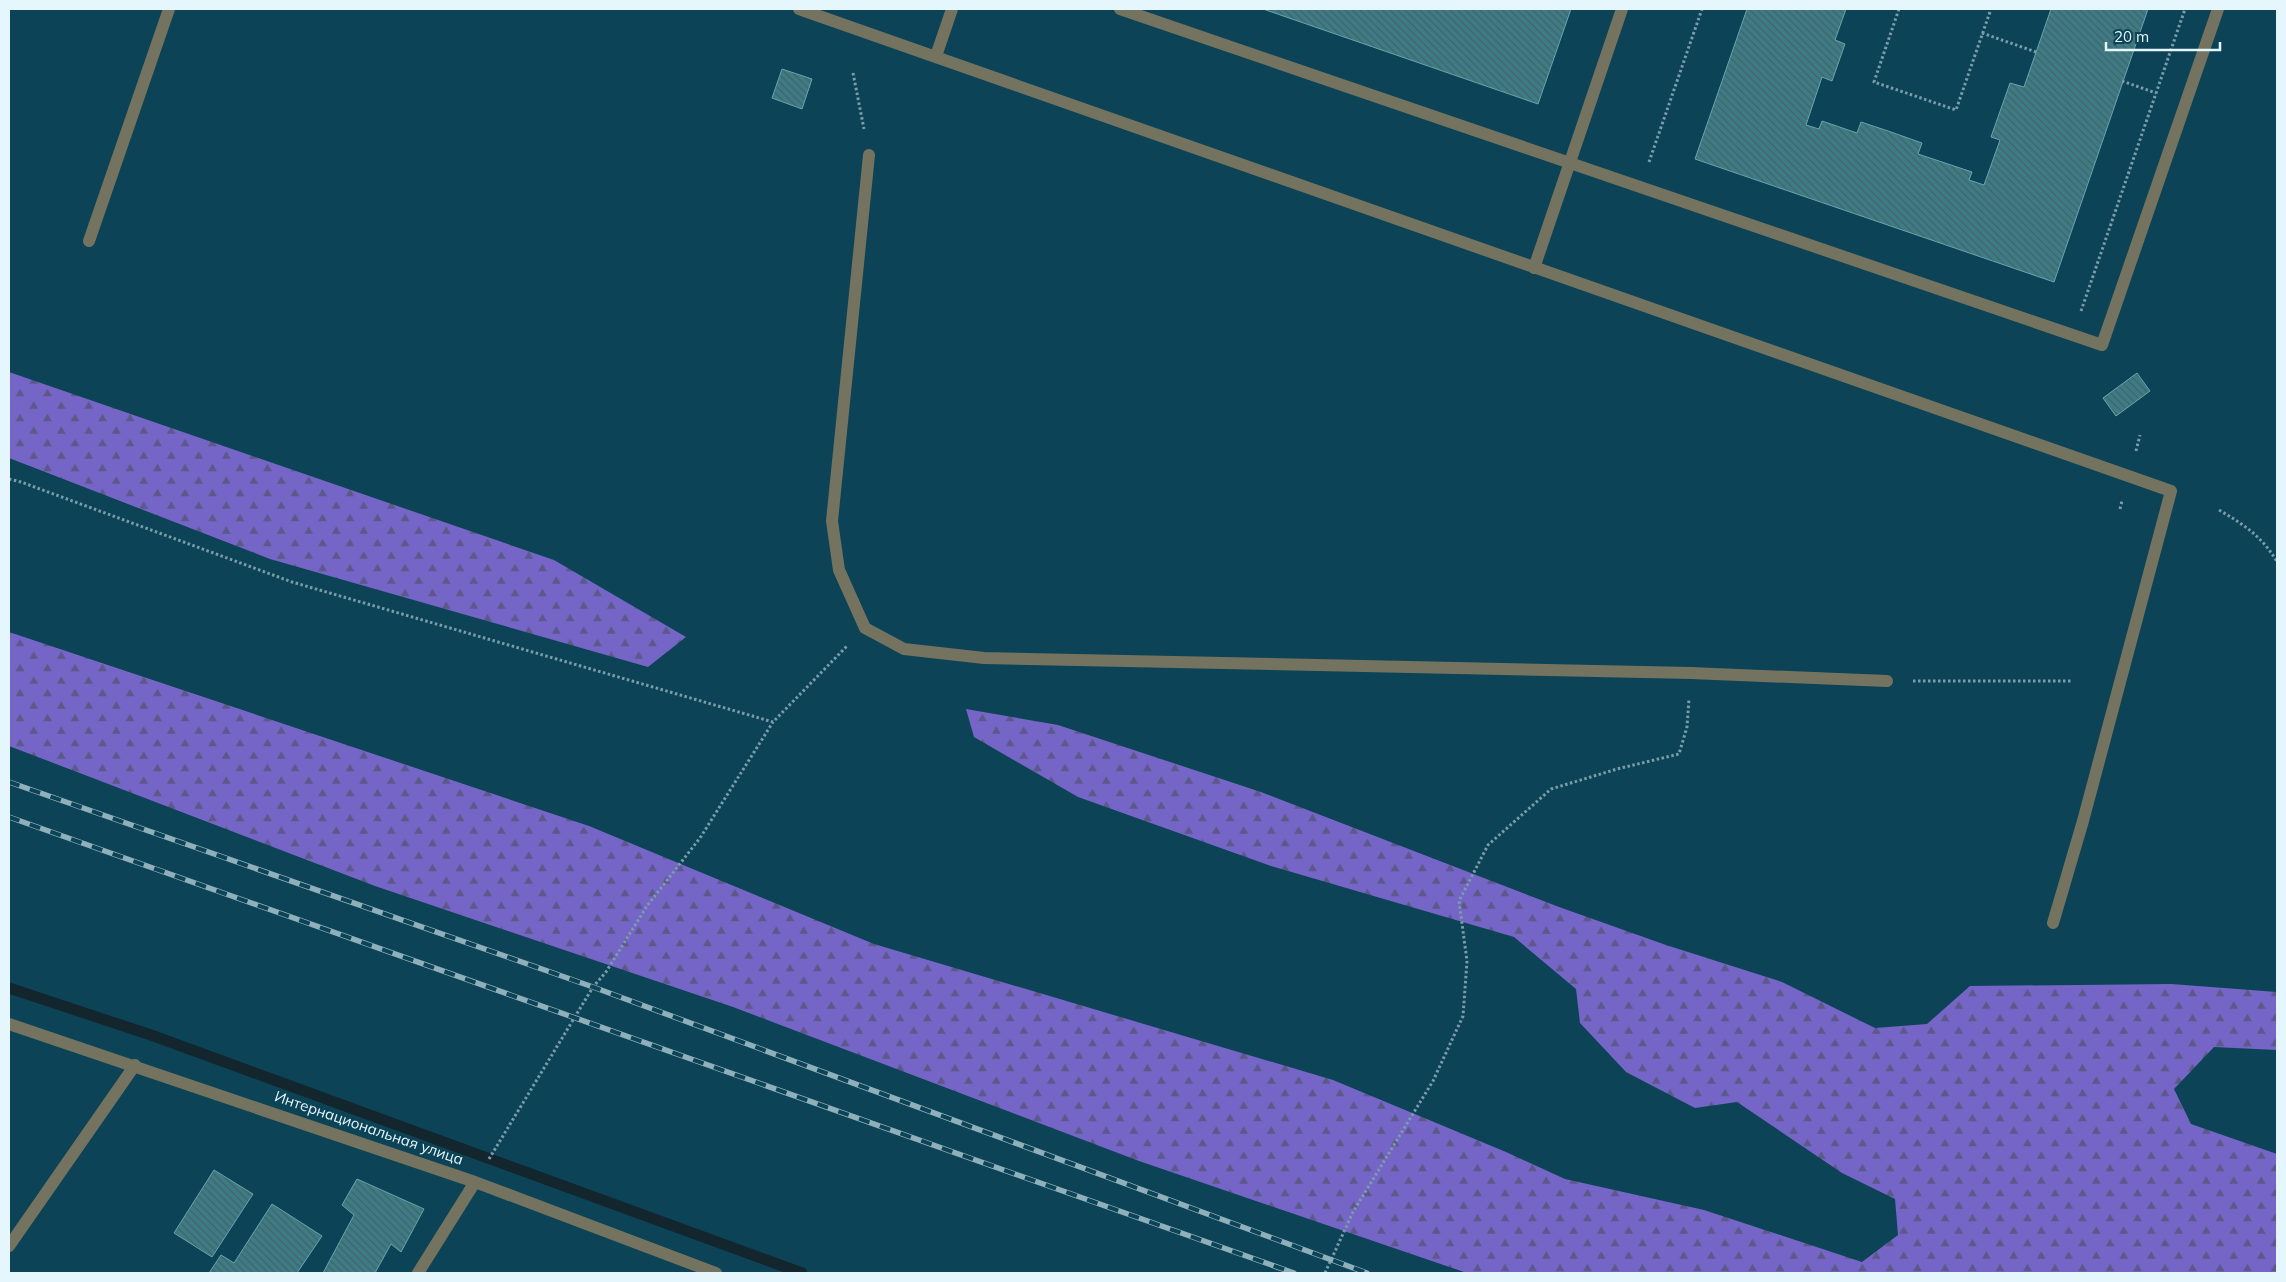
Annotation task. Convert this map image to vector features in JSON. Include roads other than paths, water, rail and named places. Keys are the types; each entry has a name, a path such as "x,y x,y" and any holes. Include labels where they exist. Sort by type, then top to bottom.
{"street":[{"path":"89,241 168,9"},
{"path":"799,9 836,15 936,56 2171,491 2083,821 2053,923"},
{"path":"936,56 952,9"},
{"path":"1120,9 2102,345 2218,9"},
{"path":"1534,268 1622,9"},
{"path":"869,155 832,521 839,570 865,628 904,649 984,658 1690,673 1887,681"},
{"name":"Интернациональная улица","path":"9,1024 135,1065 475,1182 716,1273"},
{"path":"9,1246 135,1065"},
{"path":"418,1273 475,1182"}],"waterway":[{"path":"9,988 151,1035 802,1273"}],"railway":[{"path":"9,782 593,987 1367,1273"},
{"path":"9,817 1294,1273"}]}
